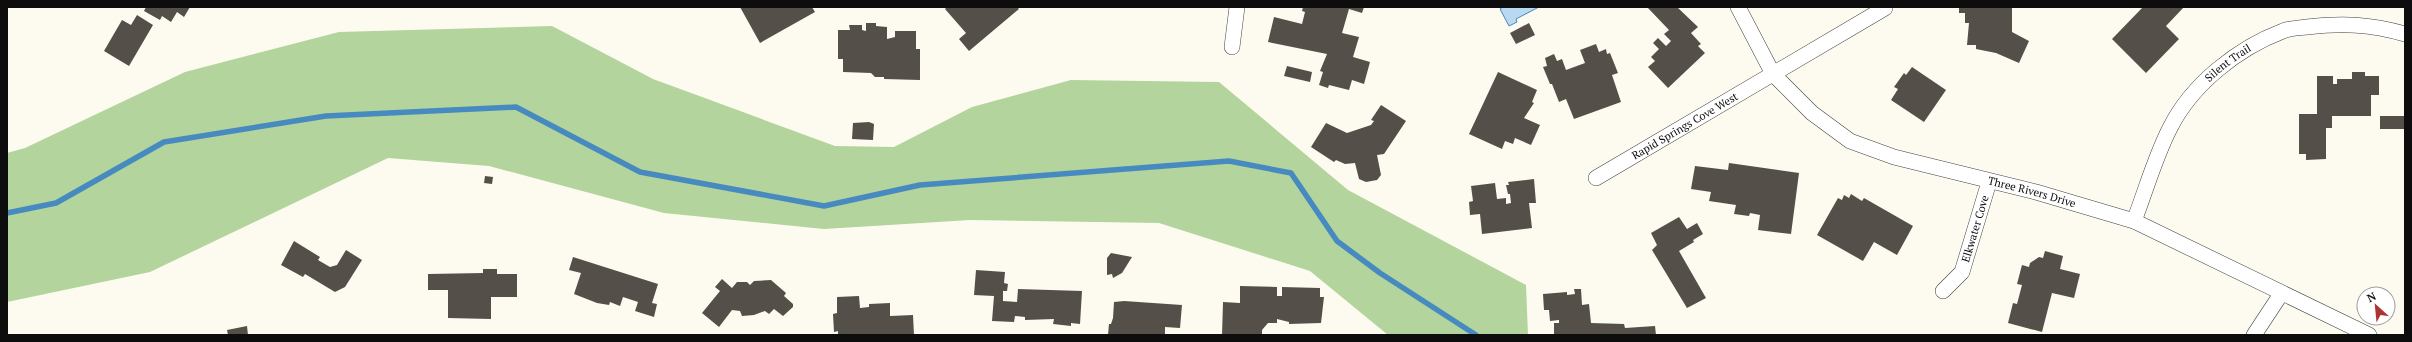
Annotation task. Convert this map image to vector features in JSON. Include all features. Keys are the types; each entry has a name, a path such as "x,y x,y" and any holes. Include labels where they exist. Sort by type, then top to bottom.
{"street":[{"path":"1232,47 1237,7"},
{"name":"Three Rivers Drive","path":"1738,7 1773,74 1812,113 1850,141 1894,157 1989,182 2036,192 2134,221 2281,294 2369,335"},
{"name":"Rapid Springs Cove West","path":"1596,178 1885,8"},
{"name":"Silent Trail","path":"2134,221 2170,127 2190,97 2217,70 2239,54 2284,30 2322,25 2359,24 2405,34"},
{"name":"Elkwater Cove","path":"1943,291 1962,272 1989,182"},
{"path":"2254,335 2281,294"}],"green space":[{"path":"552,26 653,79 835,146 894,147 972,107 1071,80 1219,82 1348,190 1526,285 1528,335 1388,335 1310,271 1159,223 970,220 824,229 664,213 489,166 388,158 150,272 7,302 7,153 25,148 185,72 339,32"}],"water":[{"path":"1503,7 1539,7 1516,19 1517,22 1509,26 1500,9"}],"building":[{"path":"146,7 190,7 184,17 177,12 171,22 162,16 160,20 144,11"},
{"path":"740,7 812,7 815,12 760,43"},
{"path":"947,7 1017,7 1019,9 969,51 959,39 966,33 945,9"},
{"path":"1303,7 1364,7 1362,13 1349,9 1342,33 1359,37 1353,57 1370,62 1364,84 1352,80 1349,90 1329,85 1328,88 1319,85 1323,72 1320,71 1327,54 1268,42 1274,17 1302,24 1305,12 1302,11"},
{"path":"1647,7 1677,7 1698,27 1691,33 1701,44 1698,46 1705,53 1668,88 1648,67 1655,61 1651,57 1659,49 1653,43 1658,38 1666,46 1671,41 1664,34 1669,30"},
{"path":"1959,7 2012,7 2012,32 2029,41 2019,63 1996,53 1976,49 1976,45 1967,45 1969,23 1965,23 1965,13 1959,13"},
{"path":"2143,7 2184,7 2166,26 2179,39 2146,73 2112,39"},
{"path":"137,15 153,25 129,66 104,51 122,20 131,25"},
{"path":"866,23 876,23 876,26 887,27 887,39 895,37 895,31 916,31 916,49 920,49 920,80 884,79 884,77 875,77 871,73 843,72 843,59 838,59 838,30 850,30 849,25 862,25 862,30 866,31"},
{"path":"1529,23 1535,35 1516,44 1510,33"},
{"path":"1596,44 1599,52 1606,49 1607,54 1610,53 1618,73 1612,75 1621,102 1574,119 1566,99 1559,102 1552,84 1550,84 1543,67 1547,66 1545,58 1554,54 1557,61 1562,59 1566,70 1585,63 1580,50"},
{"path":"1287,66 1312,72 1310,82 1284,76"},
{"path":"1912,67 1946,90 1924,122 1891,100 1898,89 1894,87 1904,73 1906,75"},
{"path":"1498,72 1537,90 1532,102 1534,103 1524,118 1540,125 1531,145 1515,138 1513,144 1505,141 1502,149 1469,134"},
{"path":"2352,72 2365,72 2365,76 2379,76 2379,95 2371,95 2371,116 2332,116 2332,128 2326,128 2326,159 2306,160 2306,154 2299,154 2299,114 2317,114 2317,76 2333,76 2333,84 2337,84 2337,79 2352,79"},
{"path":"1381,105 1406,121 1384,154 1377,155 1381,175 1377,180 1366,182 1359,179 1355,163 1345,164 1336,160 1334,162 1311,147 1326,123 1347,133 1371,125 1374,121 1371,120"},
{"path":"2380,116 2404,116 2405,129 2380,129"},
{"path":"869,122 874,124 873,140 852,139 853,123"},
{"path":"1729,163 1799,173 1791,234 1758,230 1760,215 1750,213 1749,216 1734,214 1736,205 1709,201 1711,192 1691,189 1695,166 1728,170"},
{"path":"485,176 493,177 492,184 484,183"},
{"path":"1534,179 1536,203 1529,203 1532,228 1482,234 1480,214 1470,215 1469,202 1473,201 1471,186 1495,183 1497,199 1506,198 1506,204 1511,203 1510,194 1508,194 1506,185 1509,185 1508,182"},
{"path":"1851,194 1862,201 1864,198 1913,226 1897,255 1874,242 1863,261 1817,235 1838,198 1842,200 1844,195 1849,198"},
{"path":"1679,217 1687,229 1697,223 1703,234 1693,240 1694,242 1679,251 1706,298 1687,308 1652,250 1657,245 1651,233"},
{"path":"294,241 320,257 318,260 330,267 337,265 346,250 362,260 345,287 335,292 305,274 303,277 281,265"},
{"path":"2045,251 2063,256 2060,269 2080,274 2074,298 2052,293 2042,332 2008,323 2013,303 2017,304 2022,285 2017,284 2022,265 2029,267 2030,263 2039,257 2043,258"},
{"path":"1111,253 1132,257 1122,273 1113,278 1112,274 1107,275 1107,258"},
{"path":"573,257 658,284 652,303 657,304 654,317 635,311 638,302 623,297 620,306 610,302 609,305 597,303 574,294 581,273 569,270"},
{"path":"483,269 497,269 497,274 517,274 517,297 491,297 491,319 448,318 448,290 428,290 428,274 483,273"},
{"path":"976,270 1005,272 1004,283 1008,284 1007,291 1003,291 1003,301 1017,302 1018,289 1082,291 1080,324 1071,323 1071,326 1053,324 1054,319 1025,320 1025,317 1015,316 1014,322 992,321 994,296 974,295"},
{"path":"722,279 732,288 737,282 747,282 750,285 754,281 771,280 786,293 784,296 793,304 793,307 783,316 774,309 769,314 765,311 754,315 742,316 740,311 732,310 719,327 702,313 720,291 715,287"},
{"path":"1240,286 1277,287 1277,296 1282,296 1282,287 1320,288 1320,297 1324,297 1321,323 1289,324 1289,322 1277,319 1277,323 1268,323 1262,330 1262,335 1222,335 1223,302 1240,303"},
{"path":"1574,289 1581,289 1582,305 1589,304 1591,323 1624,324 1625,328 1655,326 1656,335 1554,335 1554,323 1559,323 1559,320 1550,321 1549,310 1544,310 1543,294 1567,292 1567,295 1575,294"},
{"path":"859,296 860,308 869,307 869,304 890,303 890,316 913,315 914,335 838,335 838,331 834,332 833,314 837,313 837,297"},
{"path":"1124,301 1182,305 1180,328 1165,327 1165,335 1108,335 1109,324 1111,324 1113,318 1114,302"},
{"path":"247,326 248,335 228,335 227,330"}],"waterway":[{"path":"7,213 56,203 164,142 326,116 516,107 640,172 824,206 920,185 1229,161 1291,173 1337,241 1380,273 1476,335"}]}
